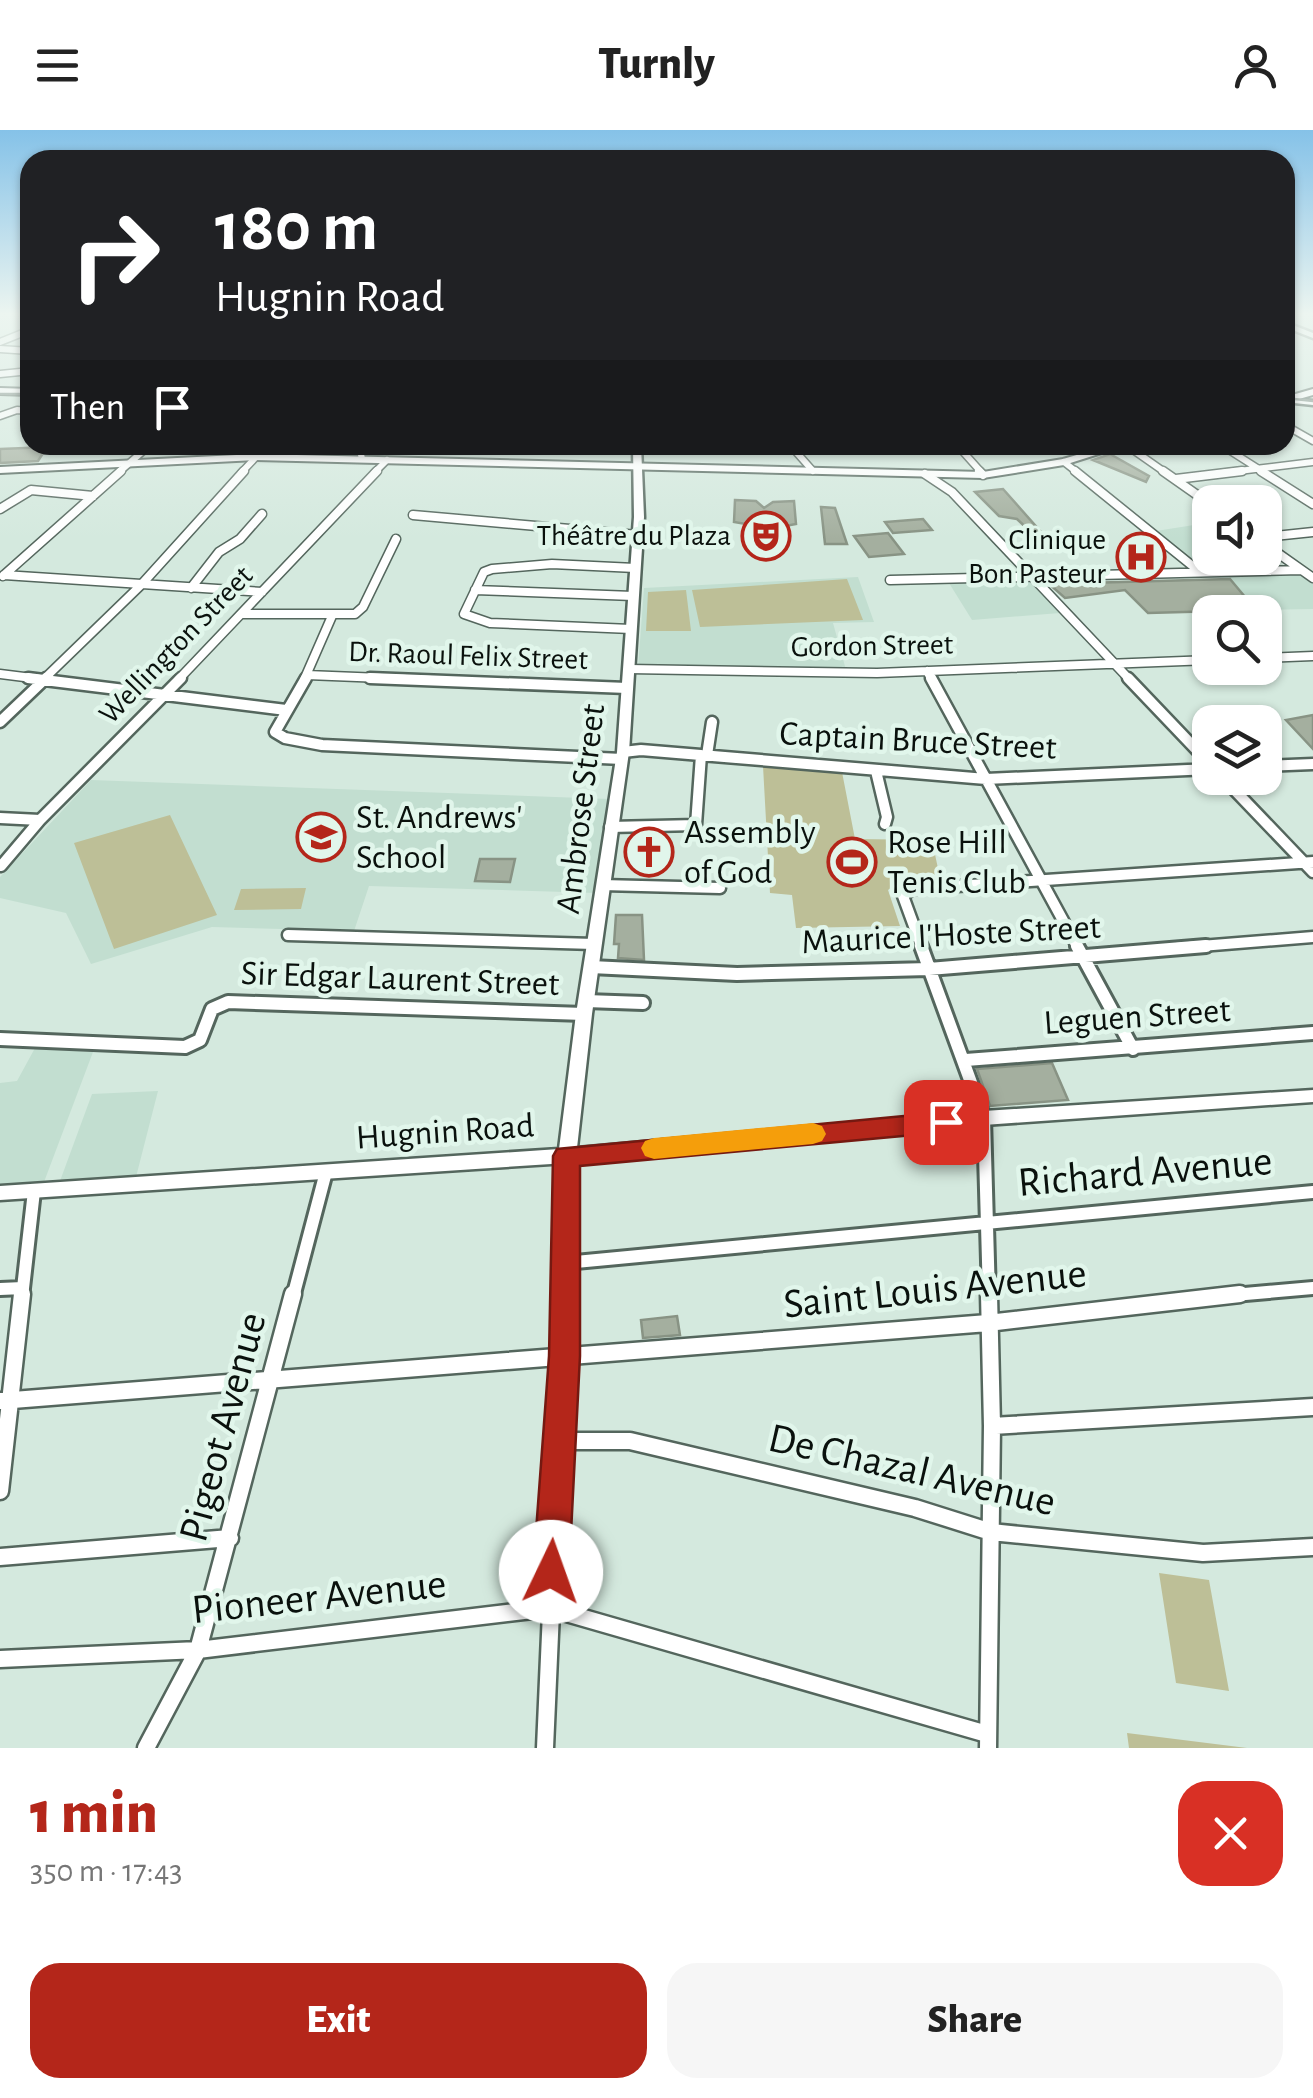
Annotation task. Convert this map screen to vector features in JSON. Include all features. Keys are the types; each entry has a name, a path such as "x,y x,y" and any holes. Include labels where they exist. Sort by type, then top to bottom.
{"main road":[{"path":"0,470 256,456 983,474 1089,455"}],"street":[{"path":"2,577 139,455"},
{"path":"361,455 362,459"},
{"name":"Ambrose Street","path":"567,1156 622,756 638,535 637,455"},
{"path":"799,455 813,471"},
{"path":"966,455 983,474"},
{"path":"1139,455 1192,491"},
{"path":"1237,455 1313,504"},
{"path":"0,722 142,585 256,456"},
{"name":"Wellington Street","path":"1,866 40,820 387,460"},
{"path":"1064,462 1192,566"},
{"path":"1176,480 1313,462"},
{"path":"925,474 952,492 1035,576 1192,747"},
{"path":"952,474 948,480 952,492"},
{"path":"0,509 32,490 93,496"},
{"path":"191,588 219,552 240,539 262,514"},
{"path":"413,516 638,535"},
{"path":"1282,537 1313,532"},
{"path":"242,614 355,614 364,607 396,539"},
{"path":"1282,554 1313,578"},
{"path":"631,629 474,620 464,614 484,572 492,569 552,564 636,568"},
{"path":"1282,570 1301,570"},
{"path":"890,580 948,582 1192,572"},
{"path":"2,577 262,592"},
{"path":"476,590 634,596"},
{"path":"0,674 286,710 307,674 332,616"},
{"path":"1282,657 1313,656"},
{"name":"Gordon Street","path":"628,670 927,672 1192,661"},
{"path":"927,672 1133,1048"},
{"name":"Dr. Raoul Felix Street","path":"307,674 628,688"},
{"name":"Captain Bruce Street","path":"286,710 275,732 285,738 322,745 622,756 641,750 986,778 1192,768"},
{"path":"610,826 696,826 712,722"},
{"path":"1282,765 1313,764"},
{"path":"876,772 888,817 885,824"},
{"path":"1240,795 1308,862 1313,872"},
{"path":"0,818 40,820"},
{"path":"988,1741 992,1426 984,1118 903,896 912,889 1308,862"},
{"path":"602,885 720,888"},
{"path":"288,935 594,944"},
{"name":"Maurice I'Hoste Street","path":"591,967 737,974 928,968 1313,937"},
{"name":"Sir Edgar Laurent Street","path":"0,1040 184,1047 200,1040 212,1008 228,1002 585,1008 643,1003"},
{"name":"Leguen Street","path":"966,1060 1313,1033"},
{"name":"Hugnin Road","path":"0,1193 567,1156 984,1118 1313,1096"},
{"path":"545,1748 564,1356 567,1156"},
{"name":"Pigeot Avenue","path":"146,1748 198,1650 326,1172"},
{"path":"0,1491 5,1400 34,1190"},
{"name":"Richard Avenue","path":"565,1263 801,1243 1108,1207 1313,1192"},
{"path":"0,1288 22,1288"},
{"name":"Saint Louis Avenue","path":"5,1400 988,1324 1141,1303 1313,1288"},
{"path":"992,1426 1313,1407"},
{"name":"De Chazal Avenue","path":"558,1441 630,1441 915,1508 991,1532 1203,1553 1313,1547"},
{"path":"0,1557 230,1538"},
{"name":"Pioneer Avenue","path":"0,1659 198,1650 549,1608 988,1741"}],"shaded area":[{"path":"1192,525 1192,562 1156,531"},
{"path":"1300,572 1313,581 1313,609 1282,610 1282,595 1244,595 1228,575 1282,575"},
{"path":"858,577 874,622 833,623 846,670 638,668 644,588"},
{"path":"1030,578 1060,613 972,620 949,583"},
{"name":"St. Andrews' School","path":"91,780 609,799 598,893 369,886 354,931 212,927 91,964 66,913 0,898 0,877"},
{"path":"35,1048 93,1052 44,1182 0,1185 0,1083 17,1081"},
{"path":"158,1091 136,1177 60,1181 92,1094"}],"green space":[{"path":"847,579 863,620 700,627 692,590"},
{"path":"686,590 691,631 646,631 648,592"},
{"name":"Rose Hill Tenis Club","path":"763,766 842,772 855,839 932,840 941,883 896,884 888,890 900,926 796,928 792,895 770,893"},
{"path":"170,815 217,915 114,949 74,843"},
{"path":"306,888 301,909 234,910 241,889"},
{"path":"1159,1573 1209,1580 1229,1691 1176,1683"},
{"path":"1127,1733 1247,1748 1129,1748"}],"building":[{"path":"20,448 20,455 42,455 38,461 0,463 0,449"},
{"path":"1112,455 1149,476 1146,482 1093,460"},
{"path":"1003,489 1041,532 1036,537 1017,519 999,516 975,492"},
{"name":"Théâtre du Plaza","path":"735,500 756,501 764,508 773,502 794,501 796,524 785,526 786,549 746,548 746,524 734,522"},
{"path":"821,507 835,508 847,544 825,544"},
{"path":"923,519 932,530 893,533 885,522"},
{"path":"888,533 904,554 869,557 854,536"},
{"path":"1230,579 1243,595 1192,595 1192,612 1148,613 1125,590 1065,598 1049,584"},
{"path":"1313,715 1313,749 1286,720"},
{"name":"Assembly of God","path":"637,837 665,838 662,867 633,866"},
{"path":"480,859 515,859 510,882 475,881"},
{"path":"616,915 642,915 644,960 618,958 619,944 614,944"},
{"path":"1052,1063 1068,1100 990,1106 977,1069"},
{"path":"677,1316 680,1335 643,1338 641,1320"}],"tram line":[{"path":"0,394 20,394"},
{"path":"1295,399 1313,401"}],"slow traffic":[{"path":"654,1148 813,1134"}],"place":[{"name":"Théâtre du Plaza","path":"766,536"},
{"name":"Clinique Bon Pasteur","path":"1141,557"},
{"name":"St. Andrews' School","path":"321,837"},
{"name":"Assembly of God","path":"649,852"},
{"name":"Rose Hill Tenis Club","path":"852,862"}],"route":[{"path":"551,1572 564,1356 567,1156 946,1122"}]}
